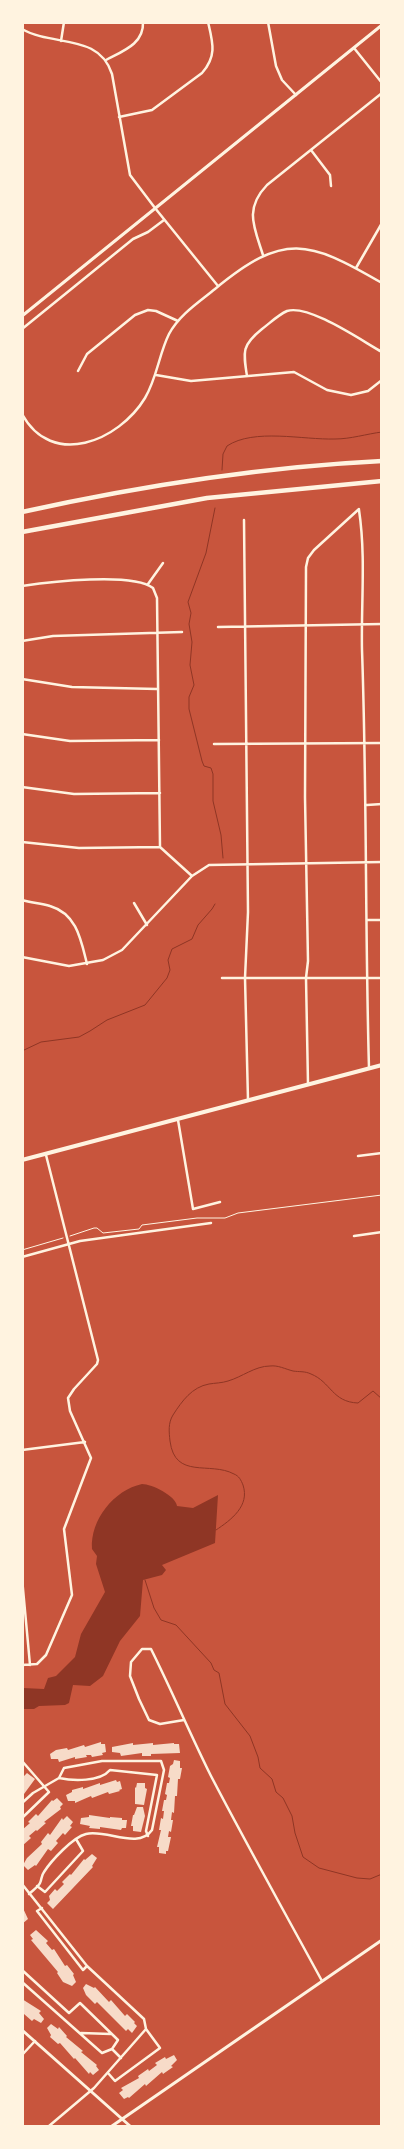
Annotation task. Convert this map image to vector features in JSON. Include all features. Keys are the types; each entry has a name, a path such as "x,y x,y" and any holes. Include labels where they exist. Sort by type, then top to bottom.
{"highway":[{"path":"22,512 105,494 171,483 245,473 382,461"},
{"path":"22,532 207,498 382,481"}],"main road":[{"path":"22,316 382,25"},
{"path":"22,1160 382,1065"},
{"path":"112,2126 382,1940"},
{"path":"22,2030 130,2126"}],"street":[{"path":"61,41 64,22"},
{"path":"106,60 137,42 142,36 143,22"},
{"path":"119,117 152,110 205,69 211,62 213,44 208,22"},
{"path":"268,22 276,66 282,80 296,95"},
{"path":"22,29 42,38 87,46 97,51 106,60 112,74 130,175 218,286"},
{"path":"354,48 382,83"},
{"path":"263,255 251,220 258,196 267,185 382,94"},
{"path":"311,150 330,175 331,186"},
{"path":"22,329 133,240 164,220"},
{"path":"356,268 382,223"},
{"path":"22,414 31,428 45,438 71,444 94,441 118,428 130,417 145,398 156,375 168,336 178,321 218,286 263,255 288,249 310,249 322,252 356,268 382,283"},
{"path":"78,371 87,354 135,315 148,310 156,310 178,321"},
{"path":"247,376 244,355 247,343 276,317 291,310 308,313 335,325 382,352"},
{"path":"156,375 191,381 294,372 328,390 351,395 368,391 382,380"},
{"path":"308,1084 306,978 308,961 306,862 306,562 314,550 359,509 362,531 361,623 367,805 366,978 368,1068"},
{"path":"244,520 248,912 245,978 248,1101"},
{"path":"148,584 163,563"},
{"path":"22,586 70,581 120,581 148,584 153,588 157,598 160,847"},
{"path":"218,627 245,625 382,624"},
{"path":"22,641 52,636 182,632"},
{"path":"22,679 72,687 157,688"},
{"path":"22,734 70,741 159,740"},
{"path":"214,744 382,743"},
{"path":"22,787 74,794 160,793"},
{"path":"367,805 382,804"},
{"path":"22,842 79,848 160,847 192,876"},
{"path":"22,957 70,966 103,960 122,950 192,876 209,865 382,862"},
{"path":"22,900 52,906 66,914 80,934 87,964"},
{"path":"134,904 147,925"},
{"path":"367,920 382,920"},
{"path":"222,978 382,978"},
{"path":"178,1120 193,1209 220,1202"},
{"path":"358,1156 382,1153"},
{"path":"22,1665 40,1663 46,1655 72,1595 64,1529 67,1516 91,1458 70,1411 68,1398 97,1364 98,1356 46,1154"},
{"path":"22,1258 69,1243 211,1223"},
{"path":"354,1236 382,1232"},
{"path":"22,1450 85,1442"},
{"path":"22,1578 30,1665"},
{"path":"184,1720 160,1724 149,1720 138,1699 130,1676 131,1662 142,1649 151,1649 231,1814 322,1981"},
{"path":"22,1761 49,1792 22,1818"},
{"path":"22,1803 32,1793 59,1778 64,1768 102,1761 161,1761 164,1770 152,1830 148,1836 141,1840 88,1833 76,1839 46,1869 37,1886 29,1894"},
{"path":"59,1778 70,1781 105,1776 110,1770 157,1775 146,1832 148,1836"},
{"path":"37,1886 45,1892 83,1851 76,1839"},
{"path":"22,1884 87,1966 144,2019 146,2029 160,2048 115,2081 108,2073"},
{"path":"42,1908 37,1911 59,1941 83,1970 87,1966"},
{"path":"22,1970 30,1977 69,2013 80,2003 118,2040 112,2048 102,2054 23,1983 30,1977"},
{"path":"49,2126 108,2073 146,2029"},
{"path":"80,2033 111,2034"},
{"path":"22,2056 35,2041"},
{"path":"112,2048 121,2058"}],"path":[{"path":"22,1250 98,1228 104,1233 139,1228 142,1225 197,1218 225,1218 248,1212 382,1195"}],"shaded area":[{"path":"142,1484 163,1491 173,1498 177,1506 193,1508 218,1495 215,1543 162,1565 166,1570 162,1575 143,1580 140,1616 120,1641 103,1676 90,1686 73,1685 69,1703 65,1705 23,1709 23,1688 44,1689 48,1678 56,1676 75,1657 81,1634 105,1592 96,1564 97,1556 92,1549 92,1538 100,1517 113,1500 132,1487"}],"building":[{"path":"101,1742 101,1744 105,1744 106,1752 102,1753 103,1755 92,1757 91,1755 86,1755 87,1757 75,1759 75,1757 59,1762 58,1759 51,1759 50,1754 56,1750 67,1748 68,1750 84,1745 85,1747"},
{"path":"133,1743 133,1745 153,1743 153,1745 179,1744 180,1753 142,1756 142,1753 121,1756 120,1753 112,1752 112,1747"},
{"path":"174,1760 180,1761 180,1768 182,1768 180,1779 178,1779 174,1813 172,1812 171,1832 169,1831 168,1837 171,1837 166,1854 159,1853 159,1847 157,1847 161,1830 159,1830 161,1818 163,1819 164,1800 166,1800 167,1795 165,1794 167,1783 169,1783 170,1778 168,1777 170,1766"},
{"path":"27,1773 35,1779 24,1794 22,1778"},
{"path":"116,1780 117,1782 120,1781 122,1789 120,1791 109,1794 108,1792 92,1798 91,1796 75,1803 75,1801 68,1801 66,1795 72,1792 72,1790"},
{"path":"137,1783 145,1783 145,1788 147,1789 144,1805 135,1804 135,1787"},
{"path":"57,1798 63,1804 60,1807 61,1809 29,1836 31,1838 22,1846 22,1830 36,1814 38,1816 52,1800"},
{"path":"137,1807 143,1807 145,1816 141,1832 133,1831 133,1826 131,1826"},
{"path":"89,1815 122,1818 122,1820 127,1820 126,1828 121,1830 100,1827 100,1829 89,1828 90,1826 80,1824 81,1818 89,1817"},
{"path":"67,1816 73,1822 70,1826 72,1827 56,1841 58,1843 51,1851 48,1849 36,1866 28,1870 23,1865 27,1858 42,1844 41,1842 48,1833 50,1835 62,1818 63,1820"},
{"path":"92,1854 97,1858 93,1867 53,1909 47,1903 50,1900 49,1896 55,1889 57,1891 64,1884 62,1882 71,1875 84,1859"},
{"path":"22,1906 28,1919 22,1924"},
{"path":"36,1930 48,1941 46,1943 52,1950 54,1949 65,1966 67,1965 74,1974 76,1982 72,1986 63,1982 58,1972 31,1940 33,1939 30,1935"},
{"path":"86,1984 95,1987 109,2002 111,2000 125,2016 127,2014 135,2022 137,2026 132,2033 128,2029 126,2031 97,2002 95,2004 86,1995 83,1988"},
{"path":"22,1999 41,2011 39,2013 44,2019 41,2023 34,2019 32,2021 24,2014"},
{"path":"51,2024 58,2029 59,2027 66,2037 83,2051 81,2052 97,2065 99,2070 93,2075 90,2072 89,2074 60,2043 58,2044 50,2037 51,2035 47,2028"},
{"path":"174,2055 177,2060 171,2066 173,2067 163,2074 162,2072 129,2098 124,2099 119,2093 123,2090 121,2088 157,2065 155,2063 165,2057 166,2059"}],"waterway":[{"path":"222,470 223,454 227,446 251,437 279,436 341,439 382,432"},
{"path":"215,508 206,553 188,602 191,613 189,624 192,642 190,665 194,685 189,697 189,709 202,761 204,766 211,768 213,774 213,801 221,835 223,858"},
{"path":"22,1051 41,1042 79,1037 107,1020 145,1005 167,978 170,970 168,960 172,949 192,939 198,925 215,904"},
{"path":"216,1530 238,1512 244,1499 243,1485 236,1475 225,1470 186,1465 179,1461 173,1453 170,1441 170,1421 180,1405 193,1391 209,1384 226,1382 264,1366 273,1366 311,1374 342,1399 349,1402 358,1403 373,1391 382,1399"},
{"path":"145,1580 154,1608 161,1620 176,1625 211,1663 214,1670 219,1673 225,1704 250,1736 260,1768 272,1779 276,1792 283,1798 292,1816 295,1833 303,1857 319,1868 357,1878 370,1879 382,1874"}]}
